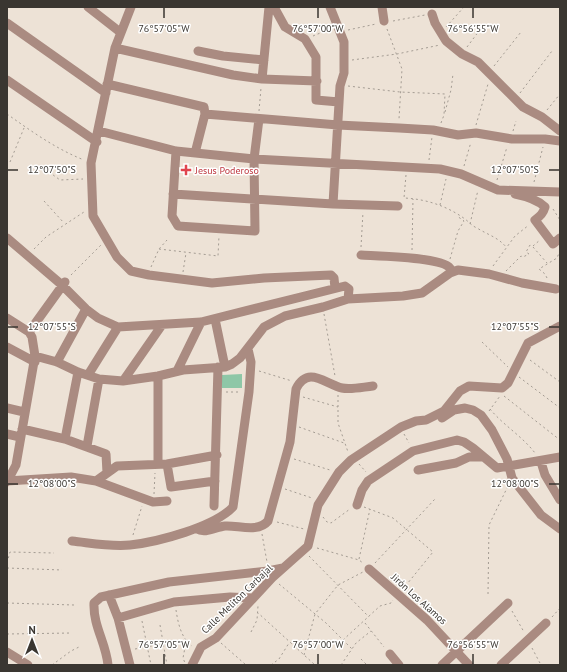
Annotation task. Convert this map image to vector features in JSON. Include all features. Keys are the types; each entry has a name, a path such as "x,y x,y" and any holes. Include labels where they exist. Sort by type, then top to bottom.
{"street":[{"path":"88,7 120,32"},
{"path":"131,7 115,48 106,88 99,131 91,163 93,216 117,257 131,271 182,280 212,283 264,278 331,276 334,278 335,288"},
{"path":"262,79 268,7"},
{"path":"274,7 286,27 305,39 316,57 316,100 339,102"},
{"path":"330,7 344,42 344,73 340,86 332,204"},
{"path":"382,7 384,21"},
{"path":"432,14 435,23 446,41 462,54 478,62 523,107 542,117 560,131"},
{"path":"7,23 106,88 204,107 204,114 195,152"},
{"path":"115,48 192,67 262,79 317,81"},
{"path":"198,51 223,56 264,60"},
{"path":"7,80 96,142"},
{"path":"204,114 436,131 458,135 473,133 510,139 545,139 560,141"},
{"path":"176,151 172,216 178,226 219,230 255,231 254,159 259,119"},
{"path":"99,131 176,151 254,159 406,167 448,171 461,174 496,189 529,197 542,204 545,207 542,215 535,220 553,244 560,238"},
{"path":"496,189 560,192"},
{"path":"173,194 332,204 398,206"},
{"path":"7,238 63,284 86,309 98,318 118,328 201,322 345,286 348,287 348,299"},
{"path":"361,255 412,258 449,269 489,274 556,289"},
{"path":"7,347 35,359 57,362 98,379 123,381 158,376 178,371 221,367 240,358 259,333 273,322 285,316 323,307 348,299 403,296 422,293 449,269"},
{"path":"29,332 63,284"},
{"path":"57,362 86,309"},
{"path":"7,318 29,332 32,336 35,359 24,412 16,465 7,481"},
{"path":"214,506 217,392 221,367 215,319"},
{"path":"178,371 201,322"},
{"path":"123,381 162,325"},
{"path":"426,420 444,411 460,391 469,386 502,388 508,383 528,343 560,326"},
{"path":"65,440 83,374 118,328"},
{"path":"72,541 105,545 129,545 196,528 228,513 233,507 249,392 251,362 248,349"},
{"path":"158,376 160,464 172,488 215,481"},
{"path":"196,528 201,531 225,526 251,528 265,523 278,487 290,442 295,394 299,384 312,377 319,378 337,387 373,386"},
{"path":"87,446 98,379"},
{"path":"7,408 24,412"},
{"path":"306,548 313,530 316,512 320,501 339,472 351,460 401,427 426,420 441,419 454,410 465,408 473,410 483,418 492,430 509,467 512,478 541,515 560,529"},
{"path":"7,434 21,433 65,440 87,446 106,454 107,473"},
{"path":"357,505 362,490 368,481 413,451 457,440 464,442 497,468 541,462 560,457"},
{"path":"96,481 117,466 160,464 216,455"},
{"path":"418,470 456,463 469,457 483,457"},
{"path":"541,462 545,475 560,500"},
{"path":"7,481 71,477 96,481 153,502 167,501"},
{"name":"Calle Meliton Carbajal","path":"192,665 201,647 216,638 255,602 270,575 284,568 306,548"},
{"name":"Jirón Los Alamos","path":"369,569 427,620 469,665"},
{"path":"108,665 107,652 93,618 94,603 101,597 169,582 270,575"},
{"path":"109,595 118,618 130,665"},
{"path":"118,618 174,602 230,597 255,602"},
{"path":"442,665 458,652 508,603"},
{"path":"501,665 546,623"},
{"path":"7,652 28,665"},
{"path":"390,654 399,665"}],"path":[{"path":"344,61 397,54 440,45 438,40 441,33 464,7"},
{"path":"384,21 402,70 399,128"},
{"path":"305,39 338,26"},
{"path":"462,54 479,31"},
{"path":"489,72 521,32"},
{"path":"515,100 552,52"},
{"path":"428,169 436,131 444,115 452,90 453,74"},
{"path":"259,119 262,79"},
{"path":"461,174 473,133 486,98 488,83 495,84 497,81"},
{"path":"340,86 400,92 445,94 444,115"},
{"path":"542,117 560,94"},
{"path":"7,114 25,127 71,155 91,163"},
{"path":"496,189 516,120"},
{"path":"10,162 25,127"},
{"path":"532,191 545,139"},
{"path":"406,167 404,198 440,206 457,214 470,224 493,236 507,248"},
{"path":"45,169 60,180 91,179"},
{"path":"440,206 448,171"},
{"path":"470,224 478,182"},
{"path":"412,258 413,199"},
{"path":"44,201 64,224"},
{"path":"361,255 364,204"},
{"path":"28,256 46,237 92,207"},
{"path":"449,269 458,231 464,221 457,214"},
{"path":"489,274 515,236 535,220"},
{"path":"159,249 218,256 219,230"},
{"path":"502,278 507,269 521,256 523,257 529,254 526,252 530,245 533,246 546,235"},
{"path":"63,284 106,240"},
{"path":"147,275 159,249 167,240"},
{"path":"533,246 547,264"},
{"path":"182,280 186,252"},
{"path":"545,287 547,278 545,274 538,271 557,258 560,253"},
{"path":"323,307 337,387 338,423 351,460 356,465 359,463 364,469 368,474 365,478 368,481"},
{"path":"482,342 513,372 560,408"},
{"path":"522,354 560,382"},
{"path":"251,368 299,384"},
{"path":"217,392 249,392"},
{"path":"295,394 338,407"},
{"path":"483,418 502,394 560,440"},
{"path":"490,409 495,415 514,430 541,462"},
{"path":"291,424 345,443"},
{"path":"286,457 339,472"},
{"path":"153,502 160,464"},
{"path":"488,594 489,525 512,478"},
{"path":"278,487 320,501"},
{"path":"129,545 140,516 143,499"},
{"path":"304,655 315,614 338,585 369,569 435,499"},
{"path":"322,517 327,522 331,523 344,512 357,505 370,508 393,518 433,552 391,603 380,606 343,640"},
{"path":"359,560 370,508"},
{"path":"313,530 309,529 305,531 304,528 295,525 294,527 280,521 280,523 265,523 270,575 352,649"},
{"path":"306,548 359,560 369,569"},
{"path":"306,548 338,585 369,617"},
{"path":"7,563 10,552 54,554"},
{"path":"7,568 62,570"},
{"path":"174,602 179,628 186,642 199,652"},
{"path":"251,632 257,620 255,602"},
{"path":"7,603 74,605"},
{"path":"546,623 560,608"},
{"path":"141,612 151,665"},
{"path":"257,612 314,665"},
{"path":"364,622 390,654"},
{"path":"160,625 167,665"},
{"path":"341,665 352,649 371,630"},
{"path":"7,634 71,633"},
{"path":"216,638 246,665"},
{"path":"127,651 163,644 186,642"},
{"path":"186,642 183,658 186,665"},
{"path":"271,665 279,659 290,642"},
{"path":"52,665 71,651 81,646"},
{"path":"361,659 367,665"}],"green space":[{"path":"242,374 242,388 222,388 222,375"}],"place":[{"name":"Jesus Poderoso","path":"186,170"}]}
